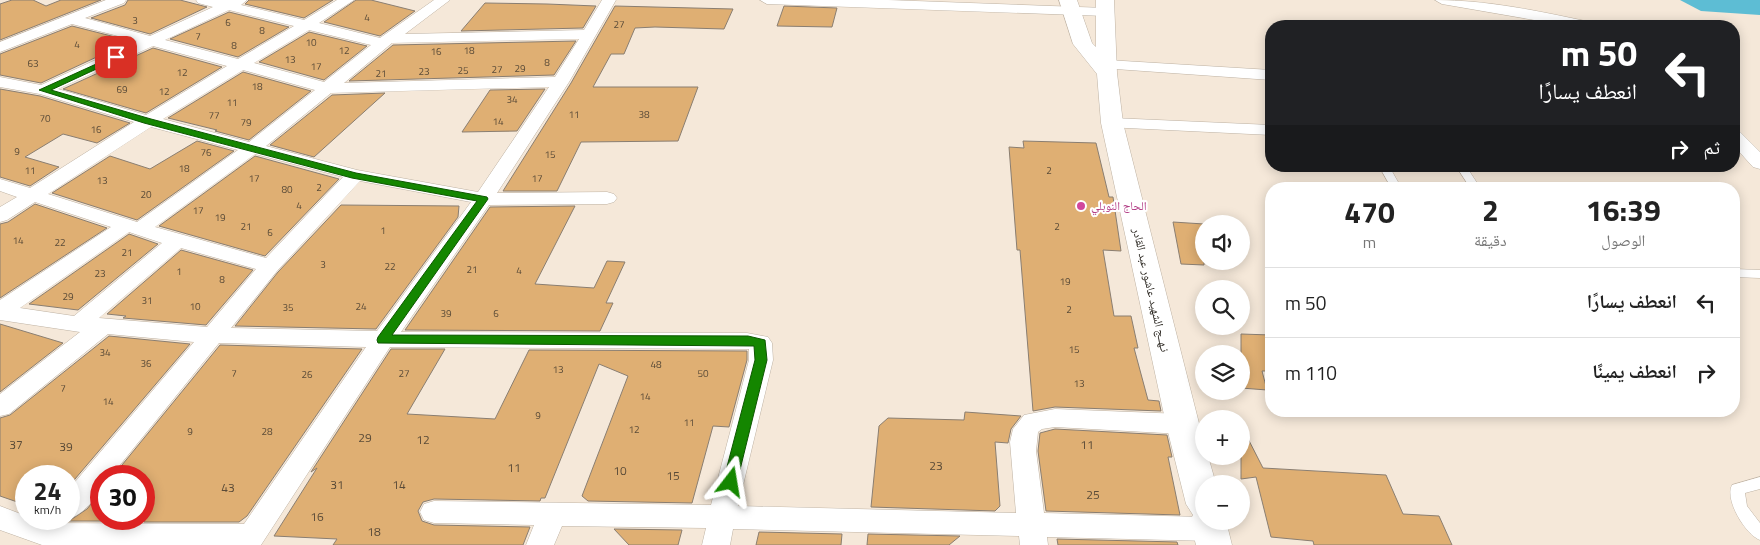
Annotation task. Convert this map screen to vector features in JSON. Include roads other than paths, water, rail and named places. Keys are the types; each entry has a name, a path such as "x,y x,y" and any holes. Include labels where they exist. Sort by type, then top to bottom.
{"main road":[{"path":"1070,6 1083,44 1107,69"},
{"name":"نـهــج الشهيد عاشور عبد القادر","path":"1106,6 1107,69 1112,123 1196,475"}],"street":[{"path":"0,46 119,0"},
{"path":"203,0 233,3 305,25 385,41 588,34"},
{"path":"0,216 148,121 347,0"},
{"path":"0,311 252,148 385,41 443,0"},
{"path":"0,518 49,533 248,540 383,340 483,199 561,82 609,0"},
{"path":"769,0 1106,6"},
{"path":"1442,0 1498,8 1559,20"},
{"path":"43,90 233,3"},
{"path":"71,19 327,88 561,82"},
{"path":"0,33 17,40"},
{"path":"1107,69 1265,75"},
{"path":"0,82 43,90 148,121 356,176 483,199 607,198"},
{"path":"1112,123 1265,130"},
{"path":"1746,150 1760,163"},
{"path":"80,495 270,266 356,176"},
{"path":"0,185 177,241 270,266"},
{"path":"78,324 177,241"},
{"path":"0,311 78,324 211,335 383,340 748,341 760,343 761,360 716,545"},
{"path":"0,407 103,326"},
{"path":"1034,536 1022,437 1028,424 1038,419 1055,418 1182,424"},
{"path":"434,512 722,517 1034,536 1195,526"},
{"path":"540,545 552,514"}],"lane":[{"path":"1740,274 1760,274"},
{"path":"1760,483 1737,489 1740,508 1760,534"}],"water":[{"path":"1680,0 1760,0 1760,15 1701,11"}],"place":[{"name":"الحاج النوبلي","path":"1081,206"}]}
